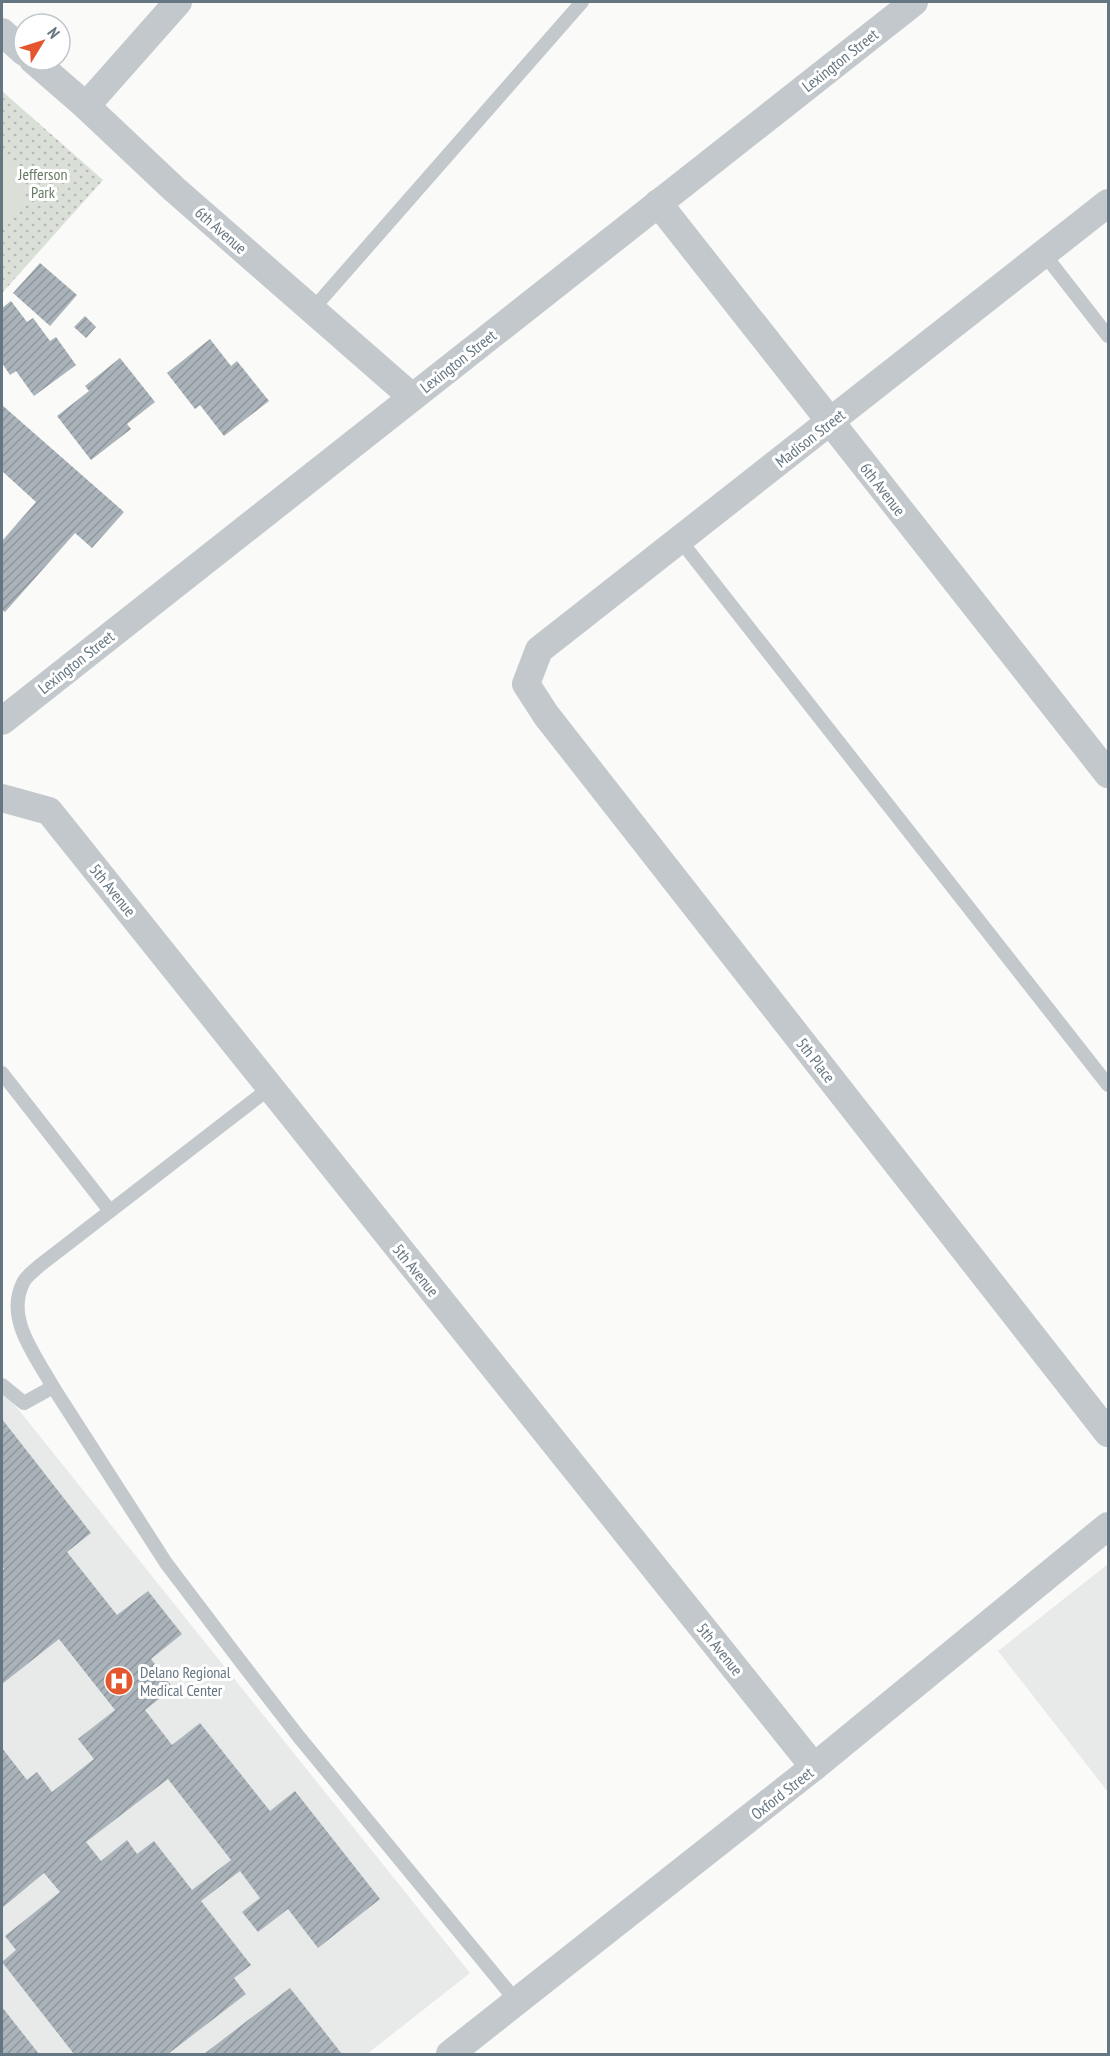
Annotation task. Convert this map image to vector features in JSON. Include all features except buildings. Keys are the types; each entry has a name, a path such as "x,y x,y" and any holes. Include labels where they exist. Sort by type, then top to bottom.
{"street":[{"path":"86,106 178,2"},
{"name":"Lexington Street","path":"2,720 914,2"},
{"name":"6th Avenue","path":"47,72 174,189 412,398"},
{"name":"6th Avenue","path":"658,203 1108,774"},
{"name":"Madison Street","path":"526,684 539,650 1108,203"},
{"name":"5th Place","path":"526,684 560,734 1108,1433"},
{"name":"5th Avenue","path":"2,798 49,811 814,1767"},
{"name":"Oxford Street","path":"450,2055 814,1767 1108,1526"}],"lane":[{"path":"312,310 582,2"},
{"path":"1044,254 1108,336"},
{"path":"680,540 1108,1085"},
{"path":"2,1073 110,1211"},
{"path":"271,1087 39,1266 24,1281 17,1302 19,1323 53,1387 166,1563 299,1737 517,2002"},
{"path":"2,1385 24,1403 53,1387"}],"shaded area":[{"name":"Delano Regional Medical Center","path":"2,1389 470,1973 367,2054 2,2054"},
{"path":"1108,1564 1108,1792 998,1651"}],"green space":[{"name":"Jefferson Park","path":"2,91 103,180 2,293"},
{"path":"2,156 25,176 25,205 2,231"}],"place":[{"name":"Delano Regional Medical Center","path":"119,1681"}]}
